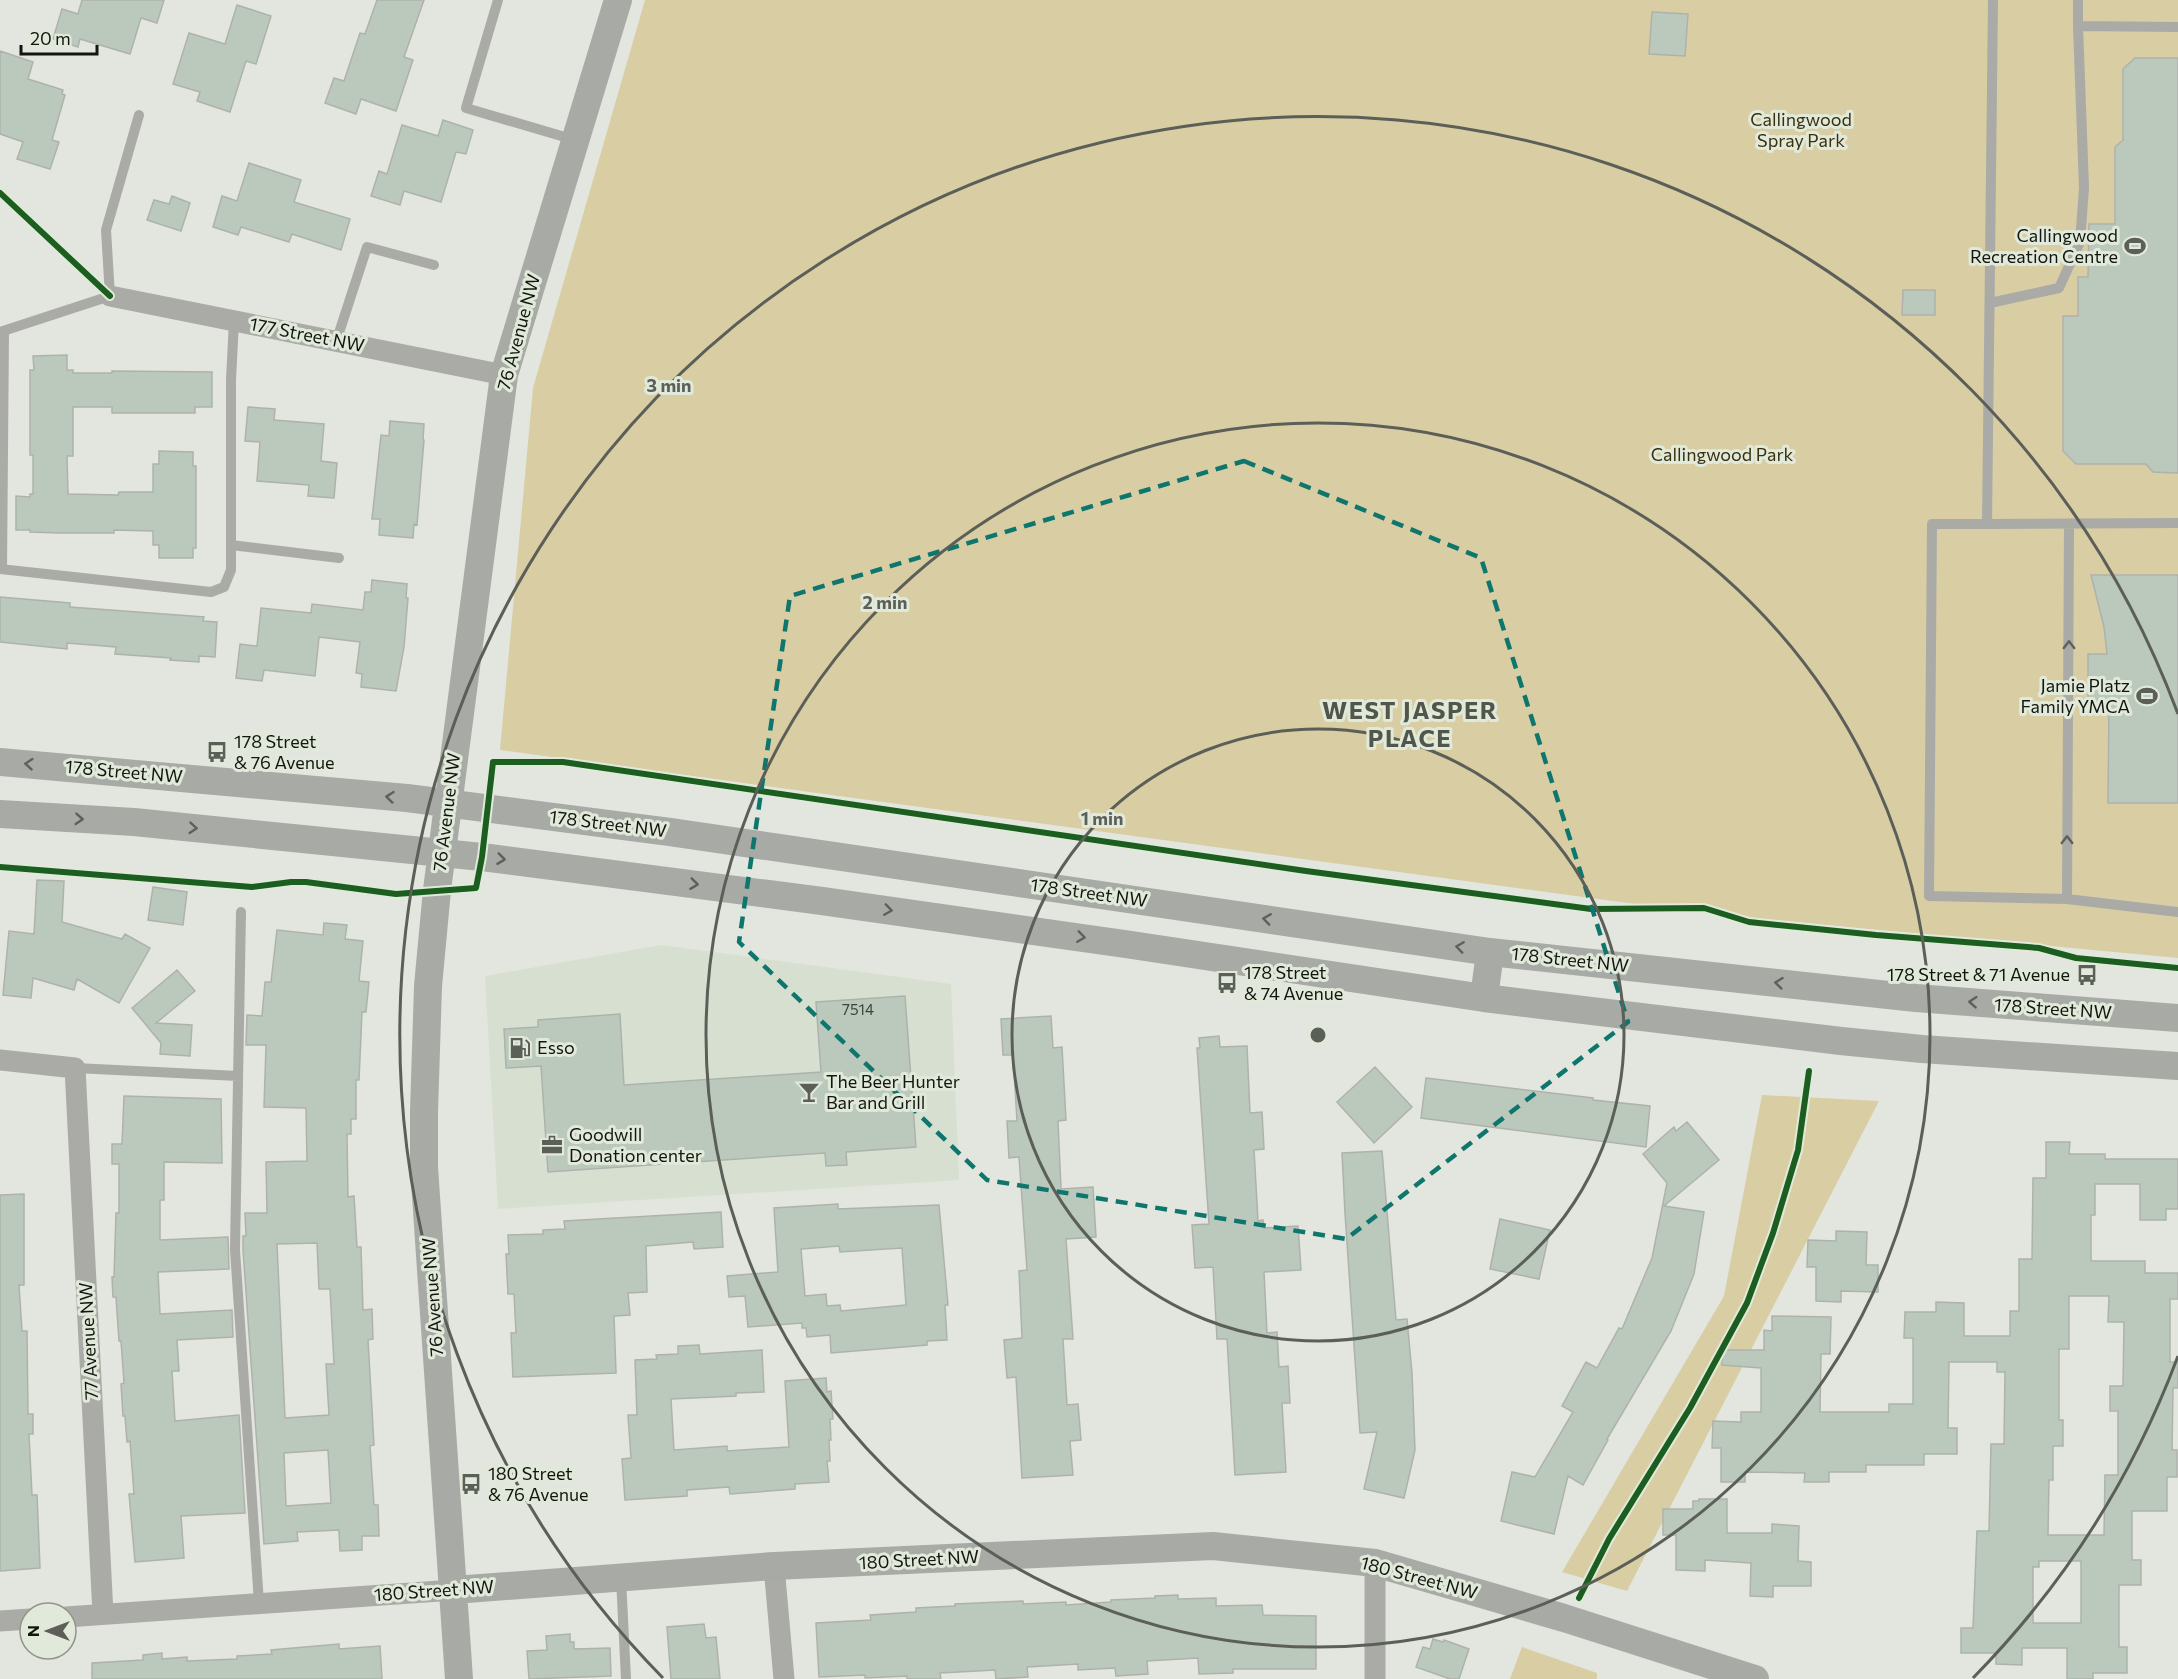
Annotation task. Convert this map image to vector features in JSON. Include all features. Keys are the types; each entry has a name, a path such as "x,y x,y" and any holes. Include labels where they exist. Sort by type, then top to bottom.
{"main road":[{"name":"76 Avenue NW","path":"459,1679 426,1199 424,1134 428,986 448,805 504,375 618,0"},
{"name":"178 Street NW","path":"0,762 407,798 670,832 1490,952 1916,998 2178,1018"},
{"path":"0,814 134,822 443,853 822,901 1137,945 1484,998 1899,1047 2178,1066"},
{"path":"1484,998 1490,952"},
{"name":"180 Street NW","path":"454,1590 774,1566 1214,1546 1375,1563 1564,1618 1755,1679"}],"street":[{"name":"177 Street NW","path":"110,296 504,375"},
{"path":"0,1060 75,1068"},
{"name":"77 Avenue NW","path":"75,1068 103,1614"},
{"path":"1375,1563 1375,1679"},
{"path":"774,1566 784,1679"},
{"name":"180 Street NW","path":"78,1616 454,1590"},
{"path":"0,1621 18,1620"}],"lane":[{"path":"498,0 466,108 576,140"},
{"path":"1988,524 1993,0"},
{"path":"1990,303 2059,288 2080,242 2084,188 2078,0"},
{"path":"2078,26 2178,27"},
{"path":"138,115 106,231 110,296 2,332 1,569 211,592 225,587 231,570 231,380 234,321"},
{"path":"336,342 367,247 434,265"},
{"path":"2178,523 1932,524 1929,896 2067,899 2178,912"},
{"path":"2067,899 2069,524"},
{"path":"231,545 339,558"},
{"path":"241,912 235,1250 258,1603"},
{"path":"75,1068 238,1076"},
{"path":"621,1578 626,1679"}],"highlighted area":[{"path":"1244,461 1481,558 1628,1022 1346,1239 987,1180 739,942 790,596"}],"shaded area":[{"path":"661,945 951,984 959,1180 498,1209 485,976"}],"green space":[{"name":"Callingwood Park","path":"645,0 2178,0 2178,958 1709,914 500,750 533,388"},
{"path":"1762,1095 1879,1101 1627,1591 1562,1572 1724,1296"},
{"path":"1522,1647 1597,1673 1597,1679 1510,1679"}],"building":[{"path":"82,0 164,0 157,23 141,18 130,54 80,39 78,47 53,39 62,9 78,14"},
{"path":"377,0 424,0 404,57 413,60 396,111 361,99 356,114 325,103 334,78 344,81 360,33 365,34"},
{"path":"237,5 271,16 256,64 246,61 230,112 197,101 200,92 173,84 189,33 225,44"},
{"path":"1652,12 1688,14 1685,56 1649,54"},
{"path":"0,51 33,62 28,79 63,90 62,94 65,95 52,140 59,142 50,169 17,159 23,142 0,134"},
{"name":"Callingwood Recreation Centre","path":"2135,58 2178,58 2178,473 2153,472 2146,464 2076,464 2063,451 2063,316 2078,316 2078,277 2088,277 2089,224 2115,224 2115,147 2123,140 2123,69"},
{"path":"443,120 473,130 466,154 456,152 441,202 404,191 400,205 371,196 379,171 387,174 402,125 438,136"},
{"path":"249,163 301,180 294,202 350,219 341,250 292,234 289,242 241,227 238,235 213,227 222,196 237,201"},
{"path":"172,196 190,203 181,231 147,220 154,200 169,204"},
{"path":"1903,290 1935,290 1935,315 1902,315"},
{"path":"67,355 67,370 73,370 73,373 212,372 212,407 195,407 195,413 112,413 112,407 73,407 73,456 67,456 68,494 118,495 119,492 153,492 153,464 159,464 159,451 193,452 193,466 196,466 196,548 193,548 193,558 159,558 159,545 153,545 153,531 114,530 114,533 59,533 16,530 16,496 30,497 30,494 33,494 33,455 30,455 30,370 34,370 33,356"},
{"path":"248,407 275,409 274,420 324,424 321,461 337,463 334,498 308,496 309,485 257,481 260,442 245,441"},
{"path":"390,421 424,424 417,525 414,524 413,538 379,535 380,519 372,519 381,435 389,436"},
{"name":"Jamie Platz Family YMCA","path":"2091,575 2178,575 2178,803 2108,803 2109,704 2088,704 2088,654 2107,654 2104,627"},
{"path":"372,580 407,584 404,647 396,691 361,687 362,674 356,673 360,642 319,637 315,676 264,670 262,681 236,678 240,644 257,646 261,608 311,613 312,604 363,610 365,592 371,592"},
{"path":"0,597 70,603 70,607 204,617 203,621 217,622 215,657 199,656 199,662 170,660 171,658 115,654 116,647 67,643 67,649 0,642"},
{"path":"37,880 64,881 62,922 122,939 125,934 150,948 119,1003 77,979 74,990 33,978 31,998 3,995 9,931 34,934"},
{"path":"153,887 187,892 183,925 148,920"},
{"path":"324,923 347,925 345,939 363,941 359,981 369,982 366,1012 362,1012 359,1080 356,1080 356,1119 351,1119 351,1134 347,1134 348,1197 354,1196 357,1247 361,1247 363,1310 372,1309 373,1339 368,1340 374,1445 370,1446 374,1505 378,1505 379,1536 362,1536 362,1550 340,1551 339,1530 297,1532 298,1541 264,1544 243,1250 243,1236 246,1236 245,1213 267,1213 266,1162 307,1161 306,1108 264,1107 266,1045 246,1045 247,1015 262,1016 265,982 271,982 277,930 323,935","holes":["317,1243 319,1289 330,1289 334,1364 326,1364 329,1415 285,1418 277,1244","328,1450 331,1503 286,1506 284,1453"]},
{"path":"177,970 195,991 156,1023 192,1025 190,1056 160,1054 161,1043 132,1008"},
{"path":"905,996 916,1147 846,1152 847,1165 826,1166 825,1153 548,1172 541,1066 506,1068 504,1029 538,1027 538,1020 620,1014 624,1085 821,1072 816,1002"},
{"path":"1051,1016 1053,1048 1062,1047 1066,1120 1058,1121 1061,1189 1093,1187 1096,1237 1066,1239 1073,1339 1063,1339 1067,1405 1078,1404 1081,1440 1070,1441 1073,1475 1022,1478 1016,1377 1007,1378 1004,1340 1022,1338 1019,1271 1027,1270 1019,1157 1009,1158 1007,1121 1017,1121 1013,1055 1003,1055 1001,1019"},
{"path":"1219,1036 1220,1047 1247,1046 1250,1113 1262,1112 1264,1149 1254,1150 1258,1221 1263,1220 1264,1228 1298,1226 1301,1270 1264,1272 1267,1333 1277,1332 1279,1367 1288,1366 1290,1403 1282,1403 1286,1472 1235,1475 1227,1339 1217,1339 1213,1267 1195,1268 1192,1225 1209,1224 1197,1048 1200,1048 1199,1038"},
{"path":"1375,1067 1412,1107 1374,1143 1337,1102"},
{"path":"1426,1078 1650,1106 1646,1147 1421,1118"},
{"path":"124,1096 221,1099 222,1163 164,1162 164,1200 160,1200 160,1240 228,1237 229,1269 158,1272 160,1314 232,1310 233,1337 177,1340 179,1371 172,1371 175,1421 239,1415 245,1513 181,1516 184,1558 135,1562 129,1494 134,1494 130,1441 127,1442 125,1416 123,1416 121,1384 124,1383 121,1341 119,1341 116,1297 113,1297 112,1277 114,1277 116,1213 119,1213 119,1164 112,1164 112,1144 122,1144"},
{"path":"1687,1122 1719,1160 1664,1206 1704,1212 1694,1274 1671,1331 1607,1439 1583,1485 1568,1476 1554,1534 1501,1521 1512,1472 1535,1477 1573,1412 1562,1406 1586,1362 1597,1368 1619,1328 1622,1329 1652,1258 1667,1183 1643,1154 1674,1127 1676,1131"},
{"path":"2046,1142 2070,1142 2069,1154 2105,1154 2105,1159 2178,1159 2178,1209 2166,1209 2166,1220 2140,1220 2140,1184 2095,1184 2095,1215 2091,1215 2091,1261 2145,1261 2145,1273 2178,1273 2178,1299 2170,1299 2170,1362 2178,1362 2178,1388 2173,1388 2172,1450 2177,1450 2177,1477 2167,1477 2167,1511 2132,1511 2132,1560 2141,1560 2141,1585 2119,1585 2119,1647 2127,1647 2127,1673 2093,1673 2093,1679 2067,1679 2067,1648 2022,1648 2022,1665 1996,1664 1996,1653 1961,1653 1961,1628 1973,1628 1977,1531 1989,1531 1991,1444 2004,1444 2005,1372 1997,1372 1997,1362 1949,1362 1948,1428 1957,1428 1957,1454 1924,1454 1924,1465 1866,1465 1866,1472 1829,1472 1829,1482 1804,1482 1805,1473 1745,1472 1745,1482 1721,1482 1721,1448 1712,1448 1713,1421 1741,1422 1741,1412 1761,1412 1761,1368 1722,1365 1722,1350 1764,1350 1764,1330 1772,1331 1772,1316 1831,1317 1830,1354 1821,1354 1820,1412 1889,1412 1889,1404 1913,1404 1913,1338 1904,1338 1905,1312 1936,1312 1936,1302 1964,1303 1964,1336 2010,1336 2010,1311 2019,1311 2019,1259 2032,1259 2033,1178 2046,1178","holes":["2069,1296 2109,1296 2108,1322 2124,1322 2123,1386 2110,1386 2110,1411 2118,1411 2118,1475 2105,1475 2104,1535 2048,1535 2049,1480 2053,1480 2053,1446 2063,1446 2063,1420 2059,1420 2059,1349 2069,1349","2039,1561 2081,1561 2081,1623 2033,1623 2033,1567 2039,1567"]},
{"path":"1382,1151 1396,1320 1407,1319 1412,1373 1415,1450 1404,1498 1364,1489 1377,1432 1360,1433 1345,1213 1342,1153"},
{"path":"24,1194 24,1285 19,1285 22,1331 27,1331 28,1414 33,1414 33,1434 29,1434 32,1495 37,1495 40,1568 0,1571 0,1195"},
{"path":"838,1204 838,1209 939,1205 948,1305 945,1305 947,1340 927,1341 927,1345 831,1353 830,1335 807,1337 806,1328 802,1328 802,1323 748,1327 745,1296 729,1297 727,1276 778,1272 774,1208","holes":["839,1246 840,1252 902,1248 906,1305 841,1311 840,1305 827,1306 826,1294 805,1296 801,1249"]},
{"path":"721,1212 723,1247 694,1249 693,1242 646,1246 647,1292 628,1293 630,1315 614,1316 616,1373 513,1377 511,1333 516,1333 514,1294 508,1294 506,1254 509,1254 508,1235 543,1234 543,1230 565,1229 564,1221"},
{"path":"1500,1219 1550,1230 1539,1279 1490,1269"},
{"path":"1836,1231 1867,1232 1866,1265 1878,1265 1878,1292 1841,1291 1841,1302 1816,1301 1816,1267 1807,1267 1808,1240 1836,1241"},
{"path":"699,1345 700,1354 762,1350 764,1392 736,1393 736,1396 671,1399 674,1450 727,1446 727,1451 789,1447 785,1381 826,1378 827,1392 831,1391 833,1419 830,1419 830,1461 827,1461 829,1482 795,1484 795,1489 730,1494 729,1487 687,1490 687,1496 625,1500 622,1459 631,1458 628,1415 637,1415 635,1360 657,1359 656,1355 678,1354 678,1346"},
{"path":"1699,1499 1727,1499 1727,1533 1772,1533 1772,1524 1799,1526 1798,1561 1811,1562 1811,1586 1773,1586 1773,1597 1750,1596 1751,1563 1705,1560 1705,1571 1676,1570 1676,1535 1663,1535 1663,1509 1693,1509 1693,1501 1699,1501"},
{"path":"1178,1595 1178,1599 1216,1598 1216,1606 1262,1605 1263,1615 1316,1616 1316,1669 1233,1669 1233,1673 1199,1674 1198,1658 1147,1661 1148,1674 1116,1676 1115,1668 1078,1670 1078,1664 1027,1667 1028,1677 996,1679 995,1670 940,1673 941,1679 907,1679 907,1676 865,1678 865,1675 819,1677 816,1623 871,1620 870,1615 916,1612 916,1608 955,1606 955,1604 1023,1601 1023,1604 1066,1602 1066,1605"},
{"path":"704,1624 706,1638 716,1637 720,1679 671,1679 667,1627"},
{"path":"570,1634 570,1642 574,1642 574,1649 610,1648 611,1676 529,1679 527,1651 547,1650 546,1636"},
{"path":"1433,1639 1443,1642 1444,1640 1469,1649 1459,1679 1450,1679 1416,1667 1423,1647 1430,1649"},
{"path":"339,1644 339,1649 380,1646 382,1679 92,1679 92,1663 143,1660 143,1655 162,1653 162,1659 187,1657 187,1661 237,1659 237,1656 272,1654 271,1650"}],"cycle path":[{"path":"0,193 110,296"},
{"path":"0,867 252,887 306,882 396,894 476,888 482,857 493,762 563,762 1306,871 1591,909 1704,908 1749,922 2039,948 2076,958 2178,968"},
{"path":"1579,1598 1609,1539 1690,1408 1747,1303 1773,1233 1798,1150 1809,1071"}],"place":[{"name":"Callingwood Recreation Centre","path":"2135,246"},
{"name":"Jamie Platz Family YMCA","path":"2147,696"},
{"name":"178 Street & 76 Avenue","path":"217,752"},
{"name":"178 Street & 71 Avenue","path":"2087,975"},
{"name":"178 Street & 74 Avenue","path":"1227,983"},
{"name":"Esso","path":"520,1048"},
{"name":"The Beer Hunter Bar and Grill","path":"809,1092"},
{"name":"Goodwill Donation center","path":"552,1145"},
{"name":"180 Street & 76 Avenue","path":"471,1484"}],"district":[{"name":"WEST JASPER PLACE","path":"1410,725"}],"park label":[{"name":"Callingwood Spray Park","path":"1801,130"}]}
